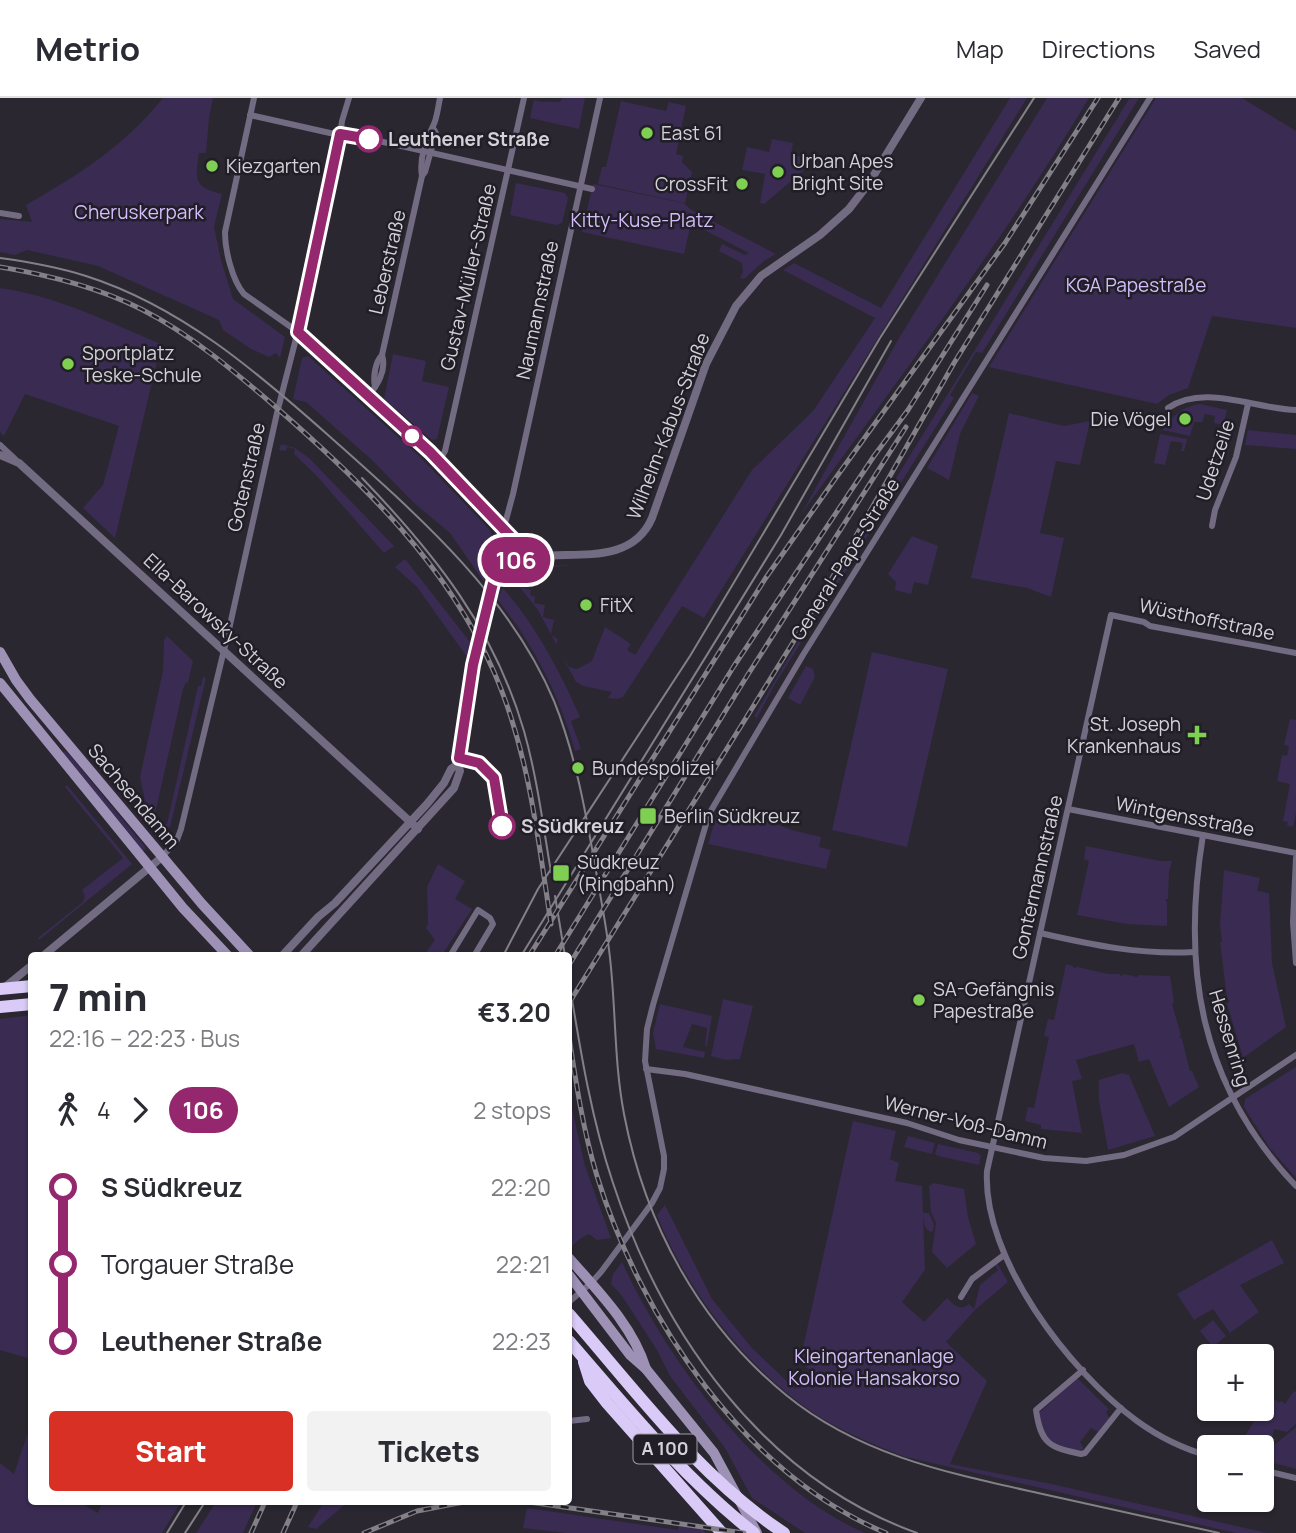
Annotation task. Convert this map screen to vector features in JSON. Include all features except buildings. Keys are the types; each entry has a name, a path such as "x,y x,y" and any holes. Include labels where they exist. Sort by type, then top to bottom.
{"highway":[{"path":"0,990 28,986"},
{"path":"0,1007 28,1004"},
{"name":"A 100","path":"572,1310 699,1464 783,1533"},
{"name":"A 100","path":"572,1345 689,1476 718,1504 755,1533"},
{"path":"583,1358 590,1381 599,1393 722,1533"}],"main road":[{"name":"Sachsendamm","path":"0,652 4,670 246,952"},
{"name":"Sachsendamm","path":"0,683 183,908 224,952"},
{"path":"572,1261 640,1349 646,1370"},
{"path":"572,1279 630,1355 646,1370 724,1469 755,1533"}],"street":[{"path":"254,98 225,229 226,247 239,288 298,332 439,461 517,544 525,558"},
{"name":"Gotenstraße","path":"162,857 177,840 181,829 272,433 298,332 349,98"},
{"name":"Leberstraße","path":"368,397 375,387 373,380 378,359 382,355 428,152 436,133 433,128 439,98"},
{"name":"Gustav-Müller-Straße","path":"439,461 445,451 524,98"},
{"name":"Naumannstraße","path":"501,526 506,520 513,494 600,98"},
{"name":"Wilhelm-Kabus-Straße","path":"305,952 451,793 460,771 458,764 473,665 494,579 508,564 525,558 612,552 628,546 642,535 652,518 706,364 736,306 761,276 821,235 849,209 869,183 921,98"},
{"name":"General-Pape-Straße","path":"572,1303 591,1283 652,1203 662,1182 664,1156 646,1069 645,1045 650,1015 712,808 779,700 803,655 1150,98"},
{"path":"250,115 592,189"},
{"path":"0,213 19,216"},
{"path":"1168,408 1198,396 1296,410"},
{"name":"Udetzeile","path":"1212,526 1215,510 1236,457 1248,404"},
{"name":"Ella-Barowsky-Straße","path":"0,445 418,829"},
{"path":"0,455 19,463"},
{"name":"Wüsthoffstraße","path":"1111,615 1144,622 1150,626 1296,653"},
{"name":"Gontermannstraße","path":"1111,615 992,1146 987,1171 988,1196 993,1224 1004,1255 1028,1298 1083,1370 1121,1408 1164,1438 1197,1451"},
{"name":"Wilhelm-Kabus-Straße","path":"286,952 410,822 441,788 451,769 458,764"},
{"name":"Wintgensstraße","path":"1068,809 1296,853"},
{"name":"Hessenring","path":"1203,835 1196,883 1194,952 1207,1027 1232,1098 1261,1146 1296,1186"},
{"path":"48,952 162,857"},
{"path":"1296,858 1293,922 1296,963"},
{"path":"452,952 478,910 490,918 493,924 476,952"},
{"path":"1040,933 1116,950 1144,953 1194,952"},
{"path":"0,990 28,968"},
{"name":"Werner-Voß-Damm","path":"646,1069 685,1074 1062,1160 1107,1159 1174,1137 1296,1055"},
{"path":"961,1297 972,1279 1004,1255"},
{"path":"1083,1370 1036,1410 1045,1439 1054,1448 1086,1453 1121,1408"},
{"path":"572,1421 587,1419"},
{"path":"1274,1473 1296,1478"}],"green space":[{"name":"Cheruskerpark","path":"163,98 213,98 206,153 199,153 198,181 206,189 222,194 214,227 233,299 285,337 280,358 276,353 269,357 251,349 223,330 219,320 98,266 27,250 15,255 0,252 0,219 32,222 26,205 100,158 132,131"},
{"path":"562,98 585,98 579,129 530,118 534,100 560,102"},
{"path":"1010,98 1027,98 704,618 682,606 623,697 617,699 608,698 612,692 576,682 560,652 569,667 577,669 592,661 605,627 631,644 627,650 635,655 752,470 813,411 875,318 783,270 794,263 881,308"},
{"path":"1047,98 1089,98 985,258 800,516 899,338"},
{"path":"1139,98 982,353 976,352 950,395 954,398 775,684 757,718 754,716 874,514 1129,99"},
{"name":"KGA Papestraße","path":"1156,98 1242,98 1296,131 1296,328 1212,316 1188,388 1169,395 1157,404 989,367"},
{"name":"East 61","path":"621,101 666,111 669,102 686,106 676,154 683,156 682,162 692,172 685,203 598,184 602,167 606,167"},
{"name":"Urban Apes Bright Site","path":"772,139 793,143 791,155 807,158 809,166 764,204 760,203 765,174 742,170 747,147 769,152"},
{"path":"516,183 565,193 568,198 562,223 556,225 510,215"},
{"name":"Kitty-Kuse-Platz","path":"593,184 683,203 693,211 776,254 744,279 740,278 743,272 742,263 719,251 722,244 745,255 749,253 691,223 684,254 582,232"},
{"name":"Sportplatz Teske-Schule","path":"0,288 62,303 161,344 115,538 83,508 103,485 119,426 25,394 4,436 0,432"},
{"path":"393,354 426,361 422,381 449,387 437,439 432,440 384,399"},
{"path":"308,356 419,456 489,529 493,537 484,582 450,533 306,402 293,399 302,358"},
{"path":"972,393 979,396 960,434 949,480 927,468"},
{"path":"1200,404 1227,410 1223,425 1214,423 1215,416 1205,414 1202,422 1194,422 1190,436 1163,430 1178,412"},
{"path":"1009,413 1064,426 1090,421 1080,465 1056,461 1040,533 1064,538 1051,597 1027,588 971,578"},
{"path":"1248,430 1296,435 1296,449 1245,445"},
{"path":"1160,434 1187,439 1184,451 1181,451 1183,443 1171,441 1165,465 1154,463"},
{"path":"281,444 295,448 309,458 394,546 384,553 316,475 294,454 295,449 287,447 286,451 279,450"},
{"path":"912,536 938,546 928,585 914,582 911,594 895,590 896,582 888,574"},
{"path":"405,559 470,642 467,657 417,587 395,567"},
{"path":"574,565 522,570 541,566"},
{"path":"521,570 523,576 518,575 516,581 521,583 520,587 531,590 530,595 535,597 534,603 545,605 543,617 554,620 551,635 538,610 510,575"},
{"path":"503,588 537,633 564,683 580,717 571,721 581,749 575,751 553,690 534,652 497,599"},
{"path":"167,636 193,661 188,683 186,682 183,689 155,814 145,801 140,777 163,671 164,640"},
{"path":"872,652 948,669 907,847 832,830"},
{"path":"806,666 813,669 815,677 800,705 788,698"},
{"path":"203,677 206,678 170,827 153,831 150,828 167,824 198,686 201,686"},
{"path":"1290,719 1296,720 1296,813 1293,827 1287,826 1288,822 1283,821 1290,784 1277,781 1282,755 1287,756 1289,746 1284,745"},
{"path":"65,751 146,848 143,851 62,754"},
{"path":"67,785 132,864 39,940 38,938 83,902 85,896 82,890 123,858 65,787"},
{"path":"718,811 821,837 819,847 831,850 826,869 708,844"},
{"path":"1086,846 1172,861 1168,899 1165,899 1167,926 1127,924 1077,915 1089,861 1084,859"},
{"path":"438,864 465,881 455,899 472,909 444,952 427,951 435,940 426,928 427,887"},
{"path":"1224,870 1260,878 1257,891 1269,893 1272,963 1286,1027 1243,1058 1227,1003 1230,1002 1227,998 1220,942"},
{"path":"1066,964 1073,968 1121,976 1170,976 1172,1004 1181,1035 1179,1036 1190,1071 1199,1087 1169,1107 1149,1059 1139,1062 1134,1044 1076,1060 1082,1079 1072,1081 1082,1133 1041,1129 1041,1125 1025,1121 1028,1107 1034,1108 1049,1037 1044,1036 1048,1019 1054,1020"},
{"path":"723,999 753,1006 740,1059 726,1060 711,1056"},
{"path":"660,1004 712,1016 707,1046 707,1028 692,1024 683,1047 705,1052 704,1058 656,1049 653,1033"},
{"path":"28,1016 28,1358 0,1350 0,1019"},
{"path":"1296,1067 1296,1178 1269,1147 1244,1107 1245,1099"},
{"path":"1122,1073 1129,1075 1155,1136 1108,1150 1099,1100 1099,1080"},
{"path":"572,1108 585,1166 611,1238 597,1240 589,1234 572,1246"},
{"name":"Kleingartenanlage Kolonie Hansakorso","path":"853,1121 896,1131 890,1159 899,1163 895,1181 922,1186 923,1213 929,1213 934,1224 933,1231 930,1232 925,1227 923,1216 925,1270 902,1302 924,1322 947,1298 957,1306 969,1304 974,1309 980,1285 998,1270 995,1265 997,1263 1008,1282 975,1310 946,1342 987,1381 950,1464 1267,1533 1236,1533 906,1457 828,1422 774,1382 726,1332 705,1304 686,1275 657,1215 665,1205 712,1299 752,1348 795,1389 811,1371 800,1361"},
{"path":"908,1136 935,1143 932,1154 904,1147"},
{"path":"938,1144 978,1153 981,1156 979,1165 938,1156 935,1154"},
{"path":"934,1183 964,1189 976,1244 947,1268 932,1252 936,1223 931,1212 929,1186"},
{"path":"1272,1240 1284,1263 1240,1285 1259,1312 1230,1333 1213,1309 1194,1320 1177,1294"},
{"path":"622,1262 641,1301 665,1340 722,1418 755,1454 790,1486 827,1513 865,1533 805,1533 752,1498 725,1448 670,1376 657,1350 622,1296 611,1284 613,1274"},
{"path":"1213,1320 1226,1336 1217,1344 1211,1344 1200,1331"},
{"path":"1077,1378 1109,1409 1106,1412 1109,1418 1098,1432 1091,1428 1080,1442 1084,1449 1079,1450 1060,1447 1050,1441 1039,1413"},
{"path":"1294,1391 1296,1392 1296,1424 1287,1432 1274,1429 1273,1435 1246,1435 1254,1421 1274,1421 1274,1399 1285,1404"},
{"path":"1296,1427 1296,1469 1274,1463 1274,1445"},
{"path":"27,1435 28,1505 85,1505 98,1513 101,1505 179,1505 162,1533 0,1533 0,1463 14,1474"},
{"path":"214,1505 256,1505 243,1533 196,1533"},
{"path":"322,1505 344,1505 316,1529 308,1527"},
{"path":"527,1508 678,1530 679,1526 703,1530 706,1533 566,1533 523,1528"}],"tram line":[{"path":"505,952 538,889 690,656 880,338 1034,98"},
{"path":"0,258 65,270 120,289 185,323 245,364 328,435 425,525 456,556 512,625 535,662 554,701 580,785 609,947 621,1094 633,1155 662,1233 680,1269 727,1337 755,1367 814,1416 844,1433 906,1459 971,1478 1219,1533"},
{"path":"523,952 781,535 891,341"},
{"path":"362,478 437,564 479,626 496,659 529,748 551,872"},
{"path":"555,896 564,952"},
{"path":"572,999 592,1108 613,1183 634,1239 660,1293 690,1345 726,1394 766,1438 811,1476 862,1508 917,1533"},
{"path":"167,1533 184,1505"},
{"path":"185,1533 203,1505"}],"railway":[{"path":"532,952 765,579 1005,243 1098,98"},
{"path":"572,998 823,594 954,363 1119,98"},
{"path":"0,267 55,278 107,294 178,330 229,368 310,437 401,529 453,597 475,633 506,702 531,796 551,924"},
{"path":"557,952 734,666 874,456 908,410 987,285"},
{"path":"572,960 747,676 906,427"},
{"path":"572,1056 584,1124 597,1176 616,1230 670,1336 705,1386 744,1432 787,1472 835,1507 886,1533"},
{"path":"251,1533 264,1505"},
{"path":"283,1533 296,1505"},
{"path":"364,1533 417,1511 448,1505"},
{"path":"550,1505 744,1533"}],"bus line":[{"name":"106","path":"369,139 340,134 298,332 430,452 514,540 525,558 508,564 499,571 491,586 473,665 459,758 479,763 494,778 502,826"}],"place":[{"name":"East 61","path":"647,133"},
{"name":"Leuthener Straße","path":"369,139"},
{"name":"Kiezgarten","path":"212,166"},
{"name":"Urban Apes Bright Site","path":"778,172"},
{"name":"CrossFit","path":"742,184"},
{"name":"Sportplatz Teske-Schule","path":"68,364"},
{"name":"Die Vögel","path":"1185,419"},
{"name":"FitX","path":"586,605"},
{"name":"St. Joseph Krankenhaus","path":"1197,735"},
{"name":"Bundespolizei","path":"578,768"},
{"name":"Berlin Südkreuz","path":"648,816"},
{"name":"S Südkreuz","path":"502,826"},
{"name":"Südkreuz (Ringbahn)","path":"561,873"},
{"name":"SA-Gefängnis Papestraße","path":"919,1000"}]}
